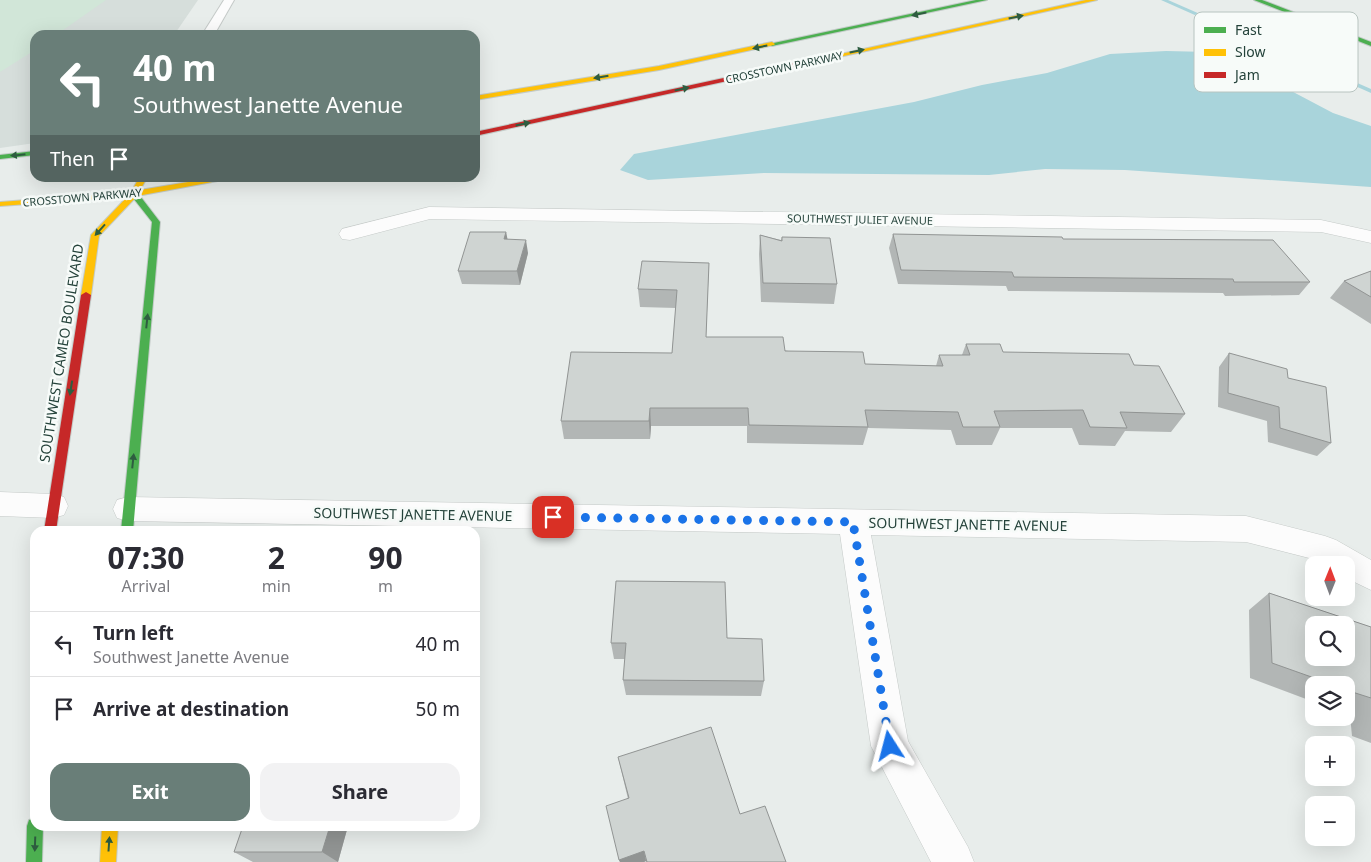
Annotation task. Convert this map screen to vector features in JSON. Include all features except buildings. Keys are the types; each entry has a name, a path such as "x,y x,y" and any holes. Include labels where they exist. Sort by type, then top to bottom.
{"main road":[{"name":"CROSSTOWN PARKWAY","path":"480,97 659,68 984,0"},
{"name":"CROSSTOWN PARKWAY","path":"480,133 1094,0"},
{"path":"1258,0 1289,12"},
{"path":"1358,39 1371,44"},
{"path":"0,157 30,154"},
{"name":"SOUTHWEST CAMEO BOULEVARD","path":"52,518 95,235 134,194 141,182"},
{"name":"CROSSTOWN PARKWAY","path":"0,204 134,194 202,182"},
{"path":"128,520 156,222 134,194"},
{"path":"34,862 35,831"},
{"path":"108,862 110,831"}],"street":[{"name":"SOUTHWEST JULIET AVENUE","path":"350,234 429,213 1321,226 1371,237"},
{"path":"0,504 52,518"},
{"name":"SOUTHWEST JANETTE AVENUE","path":"128,520 853,522 1246,529 1325,549 1371,576"},
{"path":"853,522 890,746 953,862"}],"lane":[{"path":"211,30 229,0"}],"shaded area":[{"path":"0,0 198,0 177,30 30,30 30,144 0,148"}],"green space":[{"path":"0,0 106,0 63,30 30,30 30,53 0,72"}],"water":[{"path":"1194,52 1194,92 1293,92 1333,113 1371,126 1371,187 1125,170 1045,169 989,175 764,173 648,180 620,170 634,154 914,102 982,85 1047,73 1110,54"}],"waterway":[{"path":"1164,0 1194,13"},
{"path":"1358,85 1371,91"}],"traffic: fast":[{"path":"772,44 984,0"},
{"path":"1257,0 1288,12"},
{"path":"1358,39 1371,44"},
{"path":"0,157 30,154"},
{"path":"127,526 156,222 134,194"},
{"path":"34,862 35,831"}],"traffic: slow":[{"path":"821,59 1094,0"},
{"path":"480,97 659,68 772,44"},
{"path":"86,295 95,235 134,194 141,182"},
{"path":"0,204 134,194 201,182"},
{"path":"108,862 110,831"}],"traffic: jam":[{"path":"480,133 821,59"},
{"path":"51,526 86,295"}],"route":[{"path":"553,517 853,522 890,746"}]}
